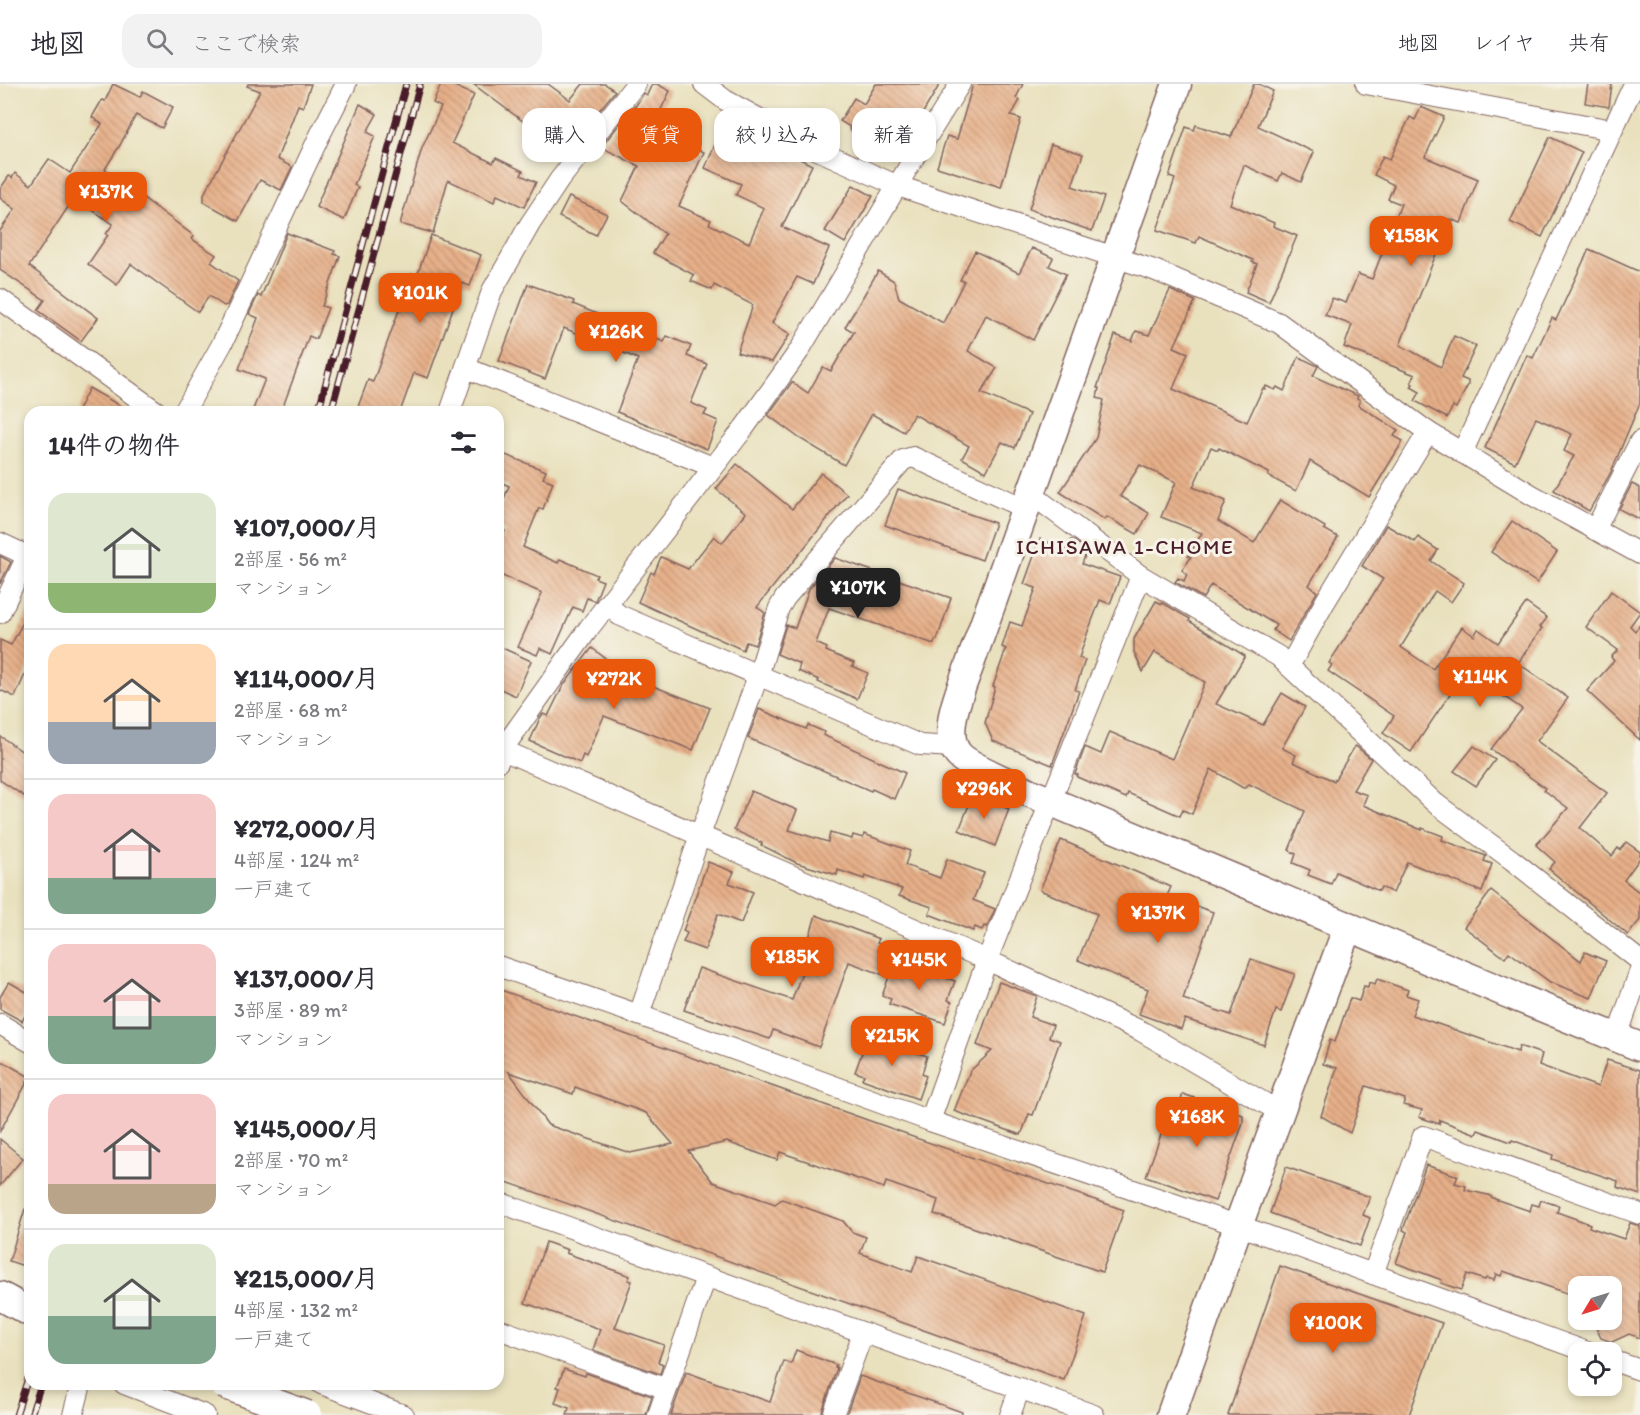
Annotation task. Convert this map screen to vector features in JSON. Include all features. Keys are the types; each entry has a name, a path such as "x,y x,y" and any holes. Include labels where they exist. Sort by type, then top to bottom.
{"street":[{"path":"187,406 222,344 346,84"},
{"path":"452,406 492,291 530,224 560,179 636,84"},
{"path":"704,84 725,100 811,147 898,186 1154,270 1279,324 1428,432 1640,554"},
{"path":"504,747 607,604 799,351 960,84"},
{"path":"1176,84 958,701 950,737 958,756 1051,801 1629,1042 1640,970"},
{"path":"1366,84 1612,130"},
{"path":"1462,453 1634,84"},
{"path":"0,299 149,406"},
{"path":"465,368 713,467"},
{"path":"1288,665 1428,432"},
{"path":"1595,530 1640,441"},
{"path":"639,1015 758,676 779,608 784,598 903,460 913,457 1029,501 1141,576 1278,656 1435,802 1640,961"},
{"path":"0,543 24,555"},
{"path":"0,613 24,567"},
{"path":"930,1121 987,960 1141,576"},
{"path":"607,604 619,615 920,745 954,747"},
{"path":"504,756 700,836 987,960 1141,1031 1280,1112"},
{"path":"1171,1415 1348,926"},
{"path":"504,968 930,1121 1374,1274 1568,1345"},
{"path":"0,1024 24,1038"},
{"path":"1374,1274 1423,1136 1640,1214"},
{"path":"504,1204 1094,1415"},
{"path":"658,1415 706,1277"},
{"path":"0,1296 24,1308"},
{"path":"504,1331 667,1389"},
{"path":"833,1415 863,1333"},
{"path":"1622,1364 1640,1370"},
{"path":"1010,1415 1020,1388"},
{"path":"73,1415 79,1390"},
{"path":"140,1390 205,1415"},
{"path":"239,1390 307,1415 317,1390"},
{"path":"335,1390 404,1415"}],"building":[{"path":"113,84 140,97 143,91 173,107 162,128 136,115 105,169 194,236 192,239 216,255 211,262 238,281 227,305 224,306 209,296 198,312 131,264 117,285 88,264 113,224 74,198 29,266 98,318 81,341 38,310 45,300 0,270 0,231 15,209 0,198 0,189 9,176 12,178 15,173 31,185 49,159 70,173 102,124 92,117 102,100 105,101"},
{"path":"248,84 311,84 303,107 298,105 277,159 292,167 281,190 260,180 238,221 204,202 204,194 260,91 247,86"},
{"path":"441,84 450,84 474,95 452,143 493,163 496,158 523,171 521,175 536,182 524,207 497,195 494,202 448,180 433,233 400,224 422,148 441,107 433,103"},
{"path":"473,84 548,84 570,100 583,84 605,84 615,91 601,108 522,108 522,121"},
{"path":"652,84 657,84 670,91 662,108 632,108 644,93 647,95"},
{"path":"876,84 940,84 926,108 852,108 852,131 840,121 854,98 864,104"},
{"path":"973,84 1023,84 1016,98 1020,100 1011,116 1021,119 1001,187 937,167 947,136 957,139"},
{"path":"1254,84 1273,91 1258,126 1314,152 1301,182 1282,173 1278,181 1244,165 1230,204 1274,223 1273,226 1297,236 1269,302 1246,292 1257,264 1252,262 1253,260 1199,236 1196,243 1157,230 1175,179 1169,177 1186,127 1194,130 1196,125 1231,137"},
{"path":"1588,84 1612,84 1609,107 1585,103"},
{"path":"360,104 377,114 367,132 375,136 354,185 358,187 344,220 316,207"},
{"path":"1421,107 1444,117 1425,157 1478,179 1461,223 1450,219 1400,345 1441,367 1454,336 1476,346 1461,378 1468,381 1468,385 1456,408 1453,406 1447,418 1415,401 1420,392 1411,387 1415,375 1344,347 1352,325 1325,315 1332,298 1346,303 1358,274 1372,279 1401,204 1388,199 1394,185 1374,175 1383,156 1390,159 1410,117 1415,120"},
{"path":"618,126 618,156 606,150 606,141"},
{"path":"1550,137 1582,152 1542,237 1510,222"},
{"path":"1051,144 1083,154 1072,186 1104,197 1092,231 1029,209"},
{"path":"714,147 714,162 806,162 812,165 782,227 829,248 813,284 797,277 772,323 790,334 772,362 737,352 753,305 714,285 712,290 691,281 694,275 653,253 665,234 622,201 639,166 631,162 699,162 679,206 711,220 709,224 749,243 764,208 736,195 741,184 705,168"},
{"path":"853,185 873,196 845,243 825,231"},
{"path":"569,197 607,214 596,235 559,217"},
{"path":"287,233 335,251 334,254 340,256 322,306 328,308 316,339 309,336 283,406 254,406 265,379 239,369 258,318 249,314 258,295 261,297"},
{"path":"431,235 481,255 470,286 462,283 428,378 414,373 402,406 358,406 368,380 373,382 412,274 417,276"},
{"path":"1032,248 1053,258 1049,266 1066,274 1033,340 986,315 968,351 997,368 981,393 1029,414 1015,448 1002,442 986,472 962,458 969,446 914,414 904,432 872,414 844,465 799,438 768,415 792,382 808,393 823,367 831,371 854,332 845,327 878,271 894,281 899,298 943,323 964,281 960,280 975,251 1019,273"},
{"path":"1589,249 1640,272 1640,403 1611,472 1589,511 1554,490 1574,456 1564,451 1572,434 1536,418 1515,463 1485,448 1527,355 1533,358 1552,318 1556,320"},
{"path":"528,284 574,301 573,304 664,342 667,336 691,346 687,356 707,364 691,403 707,410 704,415 718,421 707,449 617,412 638,359 564,328 545,379 499,361"},
{"path":"1170,290 1195,301 1174,347 1188,353 1173,389 1247,422 1263,388 1265,389 1266,386 1275,390 1277,387 1284,391 1299,357 1318,366 1313,376 1358,396 1360,400 1358,405 1398,430 1394,436 1403,441 1369,497 1310,461 1296,491 1268,476 1269,473 1219,448 1218,450 1211,447 1193,487 1226,501 1218,521 1254,543 1280,500 1338,537 1309,585 1317,592 1289,641 1273,630 1276,625 1211,585 1203,598 1175,582 1178,578 1184,581 1187,574 1182,570 1202,533 1161,517 1176,482 1140,465 1120,496 1149,513 1137,534 1107,517 1105,520 1060,492 1096,438 1104,400 1097,398 1099,388 1097,388 1115,335 1132,341 1136,331 1149,335"},
{"path":"89,388 120,406 80,406"},
{"path":"504,454 546,471 543,478 553,482 543,509 539,508 523,547 558,563 560,559 597,575 595,578 603,581 595,601 587,598 582,611 573,607 552,654 540,648 537,655 518,647 542,593 504,577 504,499 509,486 504,484"},
{"path":"737,464 792,509 821,473 847,494 757,607 765,613 755,645 746,642 743,650 638,602 651,572 654,574 661,557 688,569 714,536 722,543 746,513 716,489"},
{"path":"1632,484 1640,488 1640,520 1619,509"},
{"path":"898,489 995,523 982,560 885,525"},
{"path":"1512,521 1557,552 1537,583 1491,552"},
{"path":"1386,525 1415,542 1418,537 1438,550 1431,561 1464,583 1451,602 1435,591 1401,647 1433,669 1462,627 1474,636 1478,629 1498,643 1526,603 1547,618 1518,663 1568,698 1537,741 1607,793 1580,828 1612,856 1626,842 1640,852 1640,858 1624,880 1640,893 1640,920 1628,935 1549,869 1555,862 1536,845 1568,808 1544,790 1545,788 1491,749 1522,709 1466,670 1411,752 1383,733 1394,716 1328,671 1332,665 1329,663 1383,579 1362,566"},
{"path":"1040,539 1067,550 1071,540 1074,541 1087,550 1082,564 1120,577 1110,604 1100,600 1087,634 1079,658 1085,660 1075,690 1079,691 1052,765 993,741 985,723 995,687 993,686 1006,649 1002,647 1010,622 1022,626 1036,588 1024,584"},
{"path":"0,556 11,562 0,584"},
{"path":"835,558 951,598 934,644 829,608 816,643 827,648 826,651 854,663 852,666 868,673 857,699 798,671 800,664 777,654 786,625 795,628 809,589"},
{"path":"1611,591 1640,612 1630,626 1635,631 1640,625 1640,740 1587,691 1614,661 1611,657 1618,650 1586,627"},
{"path":"1156,601 1190,619 1189,621 1245,656 1216,704 1263,725 1282,693 1305,707 1282,748 1296,755 1293,762 1334,781 1355,746 1357,747 1371,759 1353,790 1367,795 1363,805 1422,830 1422,828 1443,836 1442,840 1486,856 1484,861 1492,864 1482,892 1407,862 1393,893 1381,887 1379,891 1336,872 1331,884 1308,875 1310,870 1293,863 1296,854 1289,850 1305,811 1249,784 1243,788 1211,769 1192,814 1183,810 1180,816 1128,793 1126,798 1077,777 1078,775 1075,774 1085,747 1101,754 1110,732 1172,759 1205,682 1155,652 1143,672 1134,652 1134,639"},
{"path":"24,620 24,677 15,697 0,690 0,640 11,645"},
{"path":"592,648 610,662 606,668 710,708 693,750 604,716 586,757 583,755 580,763 530,741 540,718 543,714 548,716 563,686"},
{"path":"504,649 531,661 516,696 504,691"},
{"path":"759,709 806,729 808,725 825,732 823,735 905,773 894,799 748,738"},
{"path":"0,736 24,753 24,796 0,780"},
{"path":"1474,746 1495,760 1476,786 1454,771"},
{"path":"751,791 797,810 789,830 828,842 830,833 852,839 853,835 863,838 864,834 910,851 905,865 940,878 947,859 984,873 973,900 995,909 987,927 984,926 982,930 975,927 973,931 929,914 932,907 899,896 902,889 865,876 864,879 838,870 837,875 797,863 734,830"},
{"path":"973,795 1009,809 995,846 959,830"},
{"path":"1061,840 1171,887 1167,896 1213,912 1183,999 1231,1015 1251,959 1295,974 1281,1012 1276,1010 1264,1045 1185,1019 1181,1029 1139,1014 1148,989 1078,960 1097,914 1040,890"},
{"path":"708,862 734,872 729,883 753,892 741,923 718,914 705,950 683,942 687,933 683,931"},
{"path":"1491,891 1581,961 1585,952 1606,961 1591,998 1550,982 1509,952 1505,958 1464,927"},
{"path":"816,915 879,939 877,943 893,949 884,975 849,962 819,1047 773,1030 770,1039 684,1010 699,968 792,1000 814,939 809,938"},
{"path":"895,960 955,981 948,1000 952,1002 945,1023 889,1004 891,999 882,996"},
{"path":"1377,979 1408,990 1406,995 1418,999 1412,1015 1518,1052 1519,1046 1542,1054 1539,1065 1598,1087 1607,1060 1640,1070 1640,1195 1617,1187 1618,1181 1552,1159 1553,1155 1512,1140 1511,1142 1478,1130 1476,1134 1440,1120 1439,1124 1419,1117 1422,1110 1403,1105 1405,1099 1366,1086 1350,1133 1321,1116 1337,1068 1323,1064 1330,1040 1335,1042 1350,998 1359,1001 1364,986 1368,987 1369,982 1375,984"},
{"path":"9,982 24,991 22,1021 0,1009 0,997"},
{"path":"999,982 1037,996 1030,1017 1053,1025 1049,1037 1060,1041 1033,1115 1029,1114 1021,1135 954,1111 970,1071 992,1051 977,1045"},
{"path":"504,991 1124,1210 1102,1272 934,1214 938,1200 886,1182 884,1188 780,1152 777,1160 727,1142 688,1151 713,1182 775,1204 782,1199 843,1221 852,1232 866,1237 860,1253 912,1272 918,1256 1086,1316 1064,1380 504,1181","holes":["509,1072 573,1094 575,1087 646,1113 673,1144 630,1153 548,1125"]},
{"path":"868,1036 927,1056 922,1074 926,1076 918,1099 862,1079 864,1075 855,1072"},
{"path":"0,1060 24,1074 24,1088 0,1131"},
{"path":"1183,1094 1243,1115 1243,1123 1215,1201 1146,1176 1162,1132 1169,1135"},
{"path":"0,1139 23,1158 0,1186"},
{"path":"1426,1165 1458,1176 1455,1183 1466,1186 1465,1190 1488,1195 1530,1211 1532,1204 1539,1206 1541,1200 1559,1206 1557,1212 1590,1224 1589,1227 1624,1239 1630,1223 1640,1226 1640,1338 1629,1334 1612,1342 1601,1338 1597,1330 1622,1330 1622,1276 1568,1276 1568,1294 1503,1271 1501,1276 1496,1274 1494,1280 1486,1278 1485,1280 1467,1274 1461,1290 1441,1283 1442,1280 1396,1263 1407,1232 1403,1230"},
{"path":"1286,1167 1370,1197 1363,1215 1370,1218 1360,1246 1270,1213"},
{"path":"24,1212 24,1266 9,1261"},
{"path":"546,1242 568,1250 566,1253 630,1276 628,1280 632,1281 615,1328 664,1345 658,1362 663,1364 660,1374 593,1350 600,1329 525,1303"},
{"path":"1280,1266 1442,1323 1409,1415 1228,1415"},
{"path":"796,1350 836,1365 837,1368 821,1415 671,1415 686,1372 770,1402 784,1361 791,1364"},
{"path":"564,1369 585,1376 586,1373 652,1396 646,1415 567,1415 569,1408 555,1403 560,1388 557,1387"},
{"path":"860,1376 962,1412 962,1415 846,1415"}],"railway":[{"path":"320,406 406,84"},
{"path":"333,406 420,84"},
{"path":"16,1415 24,1390"},
{"path":"31,1415 39,1390"}],"district":[{"name":"ICHISAWA 1-CHOME","path":"1125,546"}]}
